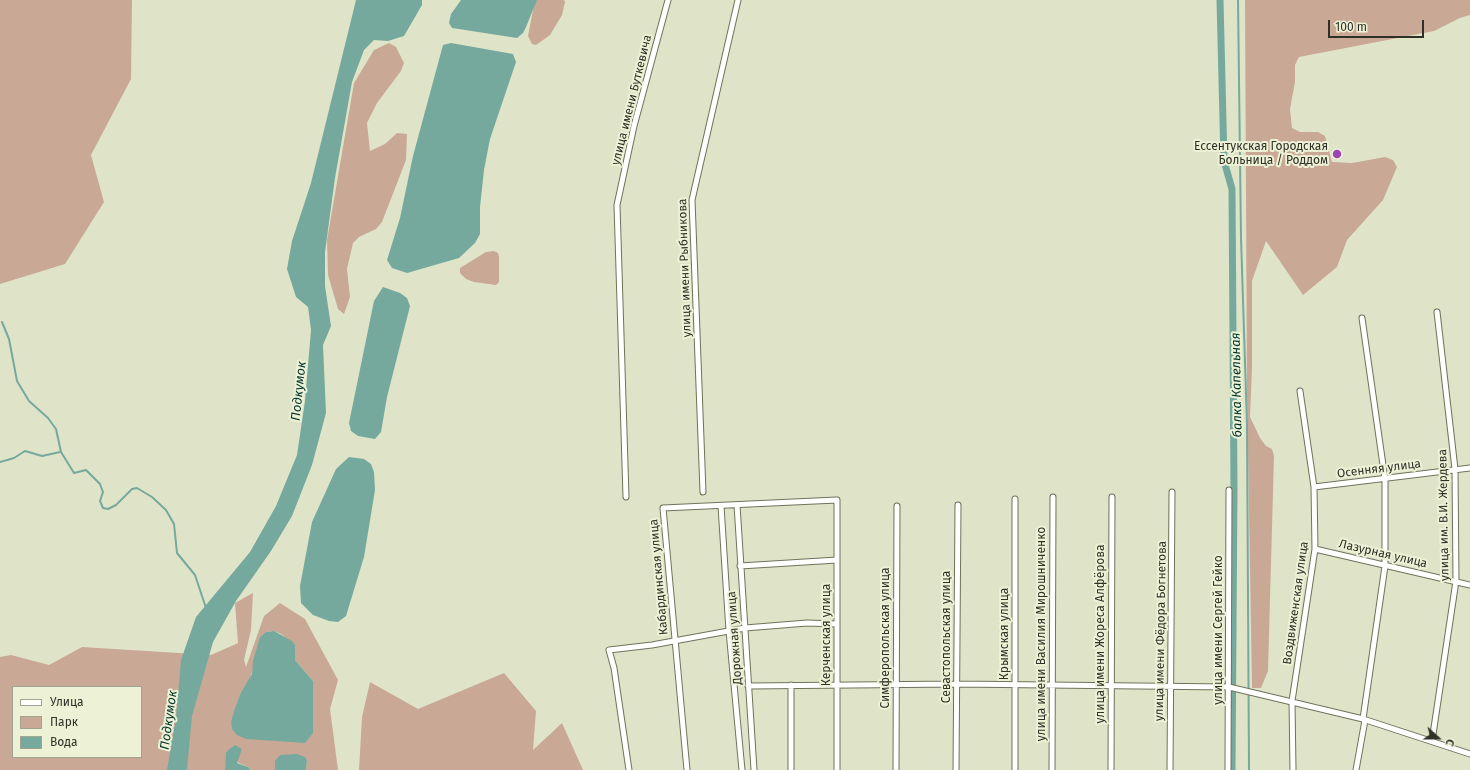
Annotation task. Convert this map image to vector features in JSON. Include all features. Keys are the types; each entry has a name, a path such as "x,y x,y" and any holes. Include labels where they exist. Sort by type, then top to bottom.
{"street":[{"name":"улица имени Буткевича","path":"626,497 617,205 634,126 668,0"},
{"name":"улица имени Рыбникова","path":"703,492 692,200 738,0"},
{"name":"улица им. В.И. Жердева","path":"1432,741 1456,581 1455,469 1437,312"},
{"path":"1356,770 1385,566 1384,479 1362,318"},
{"name":"Воздвиженская улица","path":"1293,770 1292,701 1315,549 1314,487 1300,391"},
{"name":"Осенняя улица","path":"1314,487 1470,468"},
{"name":"улица имени Сергей Гейко","path":"1228,770 1229,490"},
{"name":"улица имени Фёдора Богнетова","path":"1170,770 1172,492"},
{"name":"улица имени Василия Мирошниченко","path":"1052,770 1053,497"},
{"name":"улица имени Жореса Алфёрова","path":"1111,770 1110,686 1112,497"},
{"name":"Крымская улица","path":"1015,499 1015,770"},
{"name":"Кабардинская улица","path":"687,770 662,508 837,500"},
{"name":"Керченская улица","path":"837,500 837,770"},
{"name":"Севастопольская улица","path":"956,770 958,504"},
{"name":"Дорожная улица","path":"737,505 754,770"},
{"name":"Дорожная улица","path":"721,506 729,631 742,770"},
{"name":"Симферопольская улица","path":"896,770 897,506"},
{"name":"Лазурная улица","path":"1315,549 1470,585"},
{"path":"740,566 837,560"},
{"path":"629,770 614,668 609,650 745,628 808,623 837,624"},
{"path":"748,686 896,686 957,684 1229,687 1292,701 1364,720 1470,754"},
{"path":"790,770 791,686"}],"green space":[{"path":"0,0 132,0 131,79 91,155 104,202 65,264 0,284"},
{"path":"535,0 564,0 565,2 562,15 550,35 536,45 532,44 528,36"},
{"path":"1245,0 1470,0 1470,15 1460,18 1434,31 1299,57 1295,65 1295,82 1290,109 1292,128 1300,132 1318,132 1325,136 1332,162 1352,163 1385,157 1393,160 1397,167 1383,200 1347,240 1337,267 1303,295 1266,241 1252,281 1252,368 1250,417 1260,438 1266,446 1272,449 1274,456 1268,671 1261,688 1252,688 1247,392"},
{"path":"389,43 396,47 404,63 401,71 377,103 367,123 370,151 385,144 397,133 407,134 406,160 382,222 376,229 359,237 353,243 347,269 350,297 344,314 338,309 328,275 327,240 354,83 374,50"},
{"path":"494,251 498,253 499,257 499,282 496,285 474,282 466,279 460,273 460,268 486,252"},
{"path":"253,593 251,630 244,660 246,667 264,616 280,603 305,619 338,680 330,709 338,770 306,770 307,760 275,761 275,770 251,770 237,762 228,750 225,770 0,770 0,657 11,655 49,665 82,647 211,655 238,643 235,603","holes":["274,631 281,634 295,645 295,660 313,681 313,733 231,721 241,692 250,678 266,632"]},
{"path":"504,673 536,711 533,750 562,723 583,770 359,770 362,717 370,682 418,709"}],"water":[{"path":"356,0 422,0 422,5 404,36 388,41 374,40 364,50 352,82 335,178 325,252 325,286 331,326 323,345 326,413 312,465 292,516 271,551 236,601 213,642 192,716 187,770 167,770 176,718 181,660 196,617 250,552 276,506 297,455 305,401 311,330 308,307 296,297 287,269 292,241 311,183"},
{"path":"461,0 537,0 523,33 517,38 452,28 449,23 451,14"},
{"path":"451,43 513,54 516,62 490,139 484,170 480,207 480,234 475,243 459,258 407,273 392,268 387,260 400,218 413,156 443,45"},
{"path":"383,287 400,293 407,298 410,306 387,397 381,432 375,439 358,436 351,431 349,423 374,301"},
{"path":"349,457 364,459 371,464 374,472 375,490 364,557 346,616 338,622 329,621 313,615 301,603 300,586 312,522 336,469"},
{"path":"274,631 292,641 295,645 295,660 313,681 313,733 305,743 246,739 237,735 232,729 231,721 241,692 252,674 253,661 260,637 266,632"},
{"path":"235,745 242,749 237,763 248,767 251,770 225,770 226,753"},
{"path":"297,754 305,757 307,760 306,770 275,770 275,761 280,755"}],"waterway":[{"path":"1220,0 1224,161 1232,189 1234,488 1232,770"},
{"name":"балка Капельная","path":"1238,0 1241,238 1247,424 1249,770"},
{"path":"2,322 9,339 17,381 29,401 48,418 56,429 61,452 74,473 86,470 100,484 103,492 100,501 103,508 108,509 116,505 132,489 137,488 152,497 166,510 174,524 177,553 195,575 206,608"},
{"path":"0,462 14,458 25,451 42,456 60,452"}],"place":[{"name":"Ессентукская Городская Больница / Роддом","path":"1337,154"}],"water label":[{"name":"Подкумок","path":"299,391"},
{"name":"Подкумок","path":"169,720"}]}
